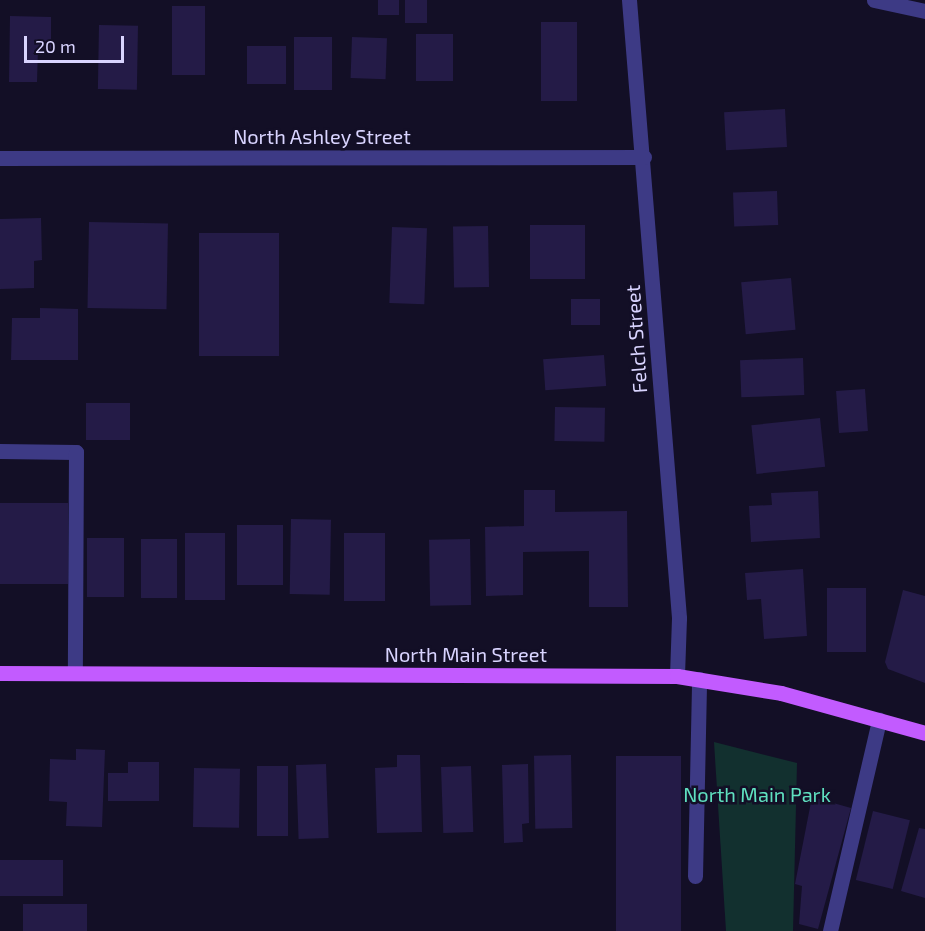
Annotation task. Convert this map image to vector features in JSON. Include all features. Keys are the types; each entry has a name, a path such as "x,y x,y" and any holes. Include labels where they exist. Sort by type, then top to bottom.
{"main road":[{"name":"North Main Street","path":"0,673 677,676 781,693 925,733"}],"street":[{"name":"Felch Street","path":"629,0 644,156 679,618 677,676"},
{"path":"874,0 925,11"},
{"name":"North Ashley Street","path":"0,158 644,156"},
{"path":"0,451 76,452 75,673"},
{"path":"695,876 699,679"},
{"path":"830,931 879,720"}],"green space":[{"name":"North Main Park","path":"714,742 797,763 793,931 726,931"}],"building":[{"path":"378,0 399,0 399,15 378,15"},
{"path":"405,0 427,0 427,23 405,23"},
{"path":"172,6 205,6 205,75 172,75"},
{"path":"10,16 51,17 51,49 38,48 37,82 9,82"},
{"path":"541,22 577,22 577,101 541,101"},
{"path":"99,25 138,26 137,90 98,89"},
{"path":"416,34 453,34 453,81 416,81"},
{"path":"294,37 332,37 332,90 294,90"},
{"path":"352,37 387,38 386,79 351,78"},
{"path":"247,46 286,46 286,84 247,84"},
{"path":"785,109 787,147 726,150 724,112"},
{"path":"777,191 778,225 734,227 733,193"},
{"path":"41,218 42,260 34,261 34,288 0,289 0,219"},
{"path":"89,222 168,223 166,309 87,308"},
{"path":"530,225 585,225 585,279 530,279"},
{"path":"488,226 489,287 454,288 453,227"},
{"path":"392,227 427,228 424,304 389,303"},
{"path":"199,233 279,233 279,356 199,356"},
{"path":"791,278 796,330 746,334 741,282"},
{"path":"571,299 600,299 600,325 571,325"},
{"path":"40,308 78,309 78,360 11,360 12,318 40,318"},
{"path":"604,355 606,386 545,390 543,359"},
{"path":"803,358 804,395 741,397 740,360"},
{"path":"865,389 868,431 839,433 836,391"},
{"path":"86,403 130,403 130,440 86,440"},
{"path":"555,407 605,408 604,442 554,441"},
{"path":"820,418 825,467 756,474 751,425"},
{"path":"524,490 555,490 555,512 627,511 628,607 589,607 589,551 523,552 523,595 486,596 485,527 524,526"},
{"path":"818,491 820,538 751,542 749,506 772,505 771,493"},
{"path":"0,503 68,503 68,584 0,584"},
{"path":"291,519 331,520 330,595 290,594"},
{"path":"237,525 283,525 283,585 237,585"},
{"path":"185,533 225,533 225,600 185,600"},
{"path":"344,533 385,533 385,601 344,601"},
{"path":"87,538 124,538 124,597 87,597"},
{"path":"141,539 177,539 177,598 141,598"},
{"path":"470,539 471,605 430,606 429,540"},
{"path":"803,569 807,636 764,639 761,599 747,600 745,573"},
{"path":"827,588 866,588 866,652 827,652"},
{"path":"903,590 925,596 925,683 888,669 885,662"},
{"path":"76,749 105,750 102,827 66,826 67,802 49,801 50,759 76,760"},
{"path":"397,755 420,755 422,832 377,833 375,768 397,767"},
{"path":"571,755 572,828 535,829 534,756"},
{"path":"616,756 681,756 681,931 616,931"},
{"path":"128,762 159,762 159,801 108,801 108,773 128,773"},
{"path":"326,764 329,838 299,839 296,765"},
{"path":"528,764 529,823 522,824 523,842 504,843 502,765"},
{"path":"257,766 288,766 288,836 257,836"},
{"path":"471,766 473,832 443,833 441,767"},
{"path":"194,768 240,769 239,828 193,827"},
{"path":"812,797 851,808 818,929 799,924 802,886 795,884"},
{"path":"873,811 910,820 893,889 856,880"},
{"path":"919,828 925,829 925,898 901,891"},
{"path":"0,860 63,860 63,896 0,896"},
{"path":"23,904 87,904 87,931 23,931"}]}
